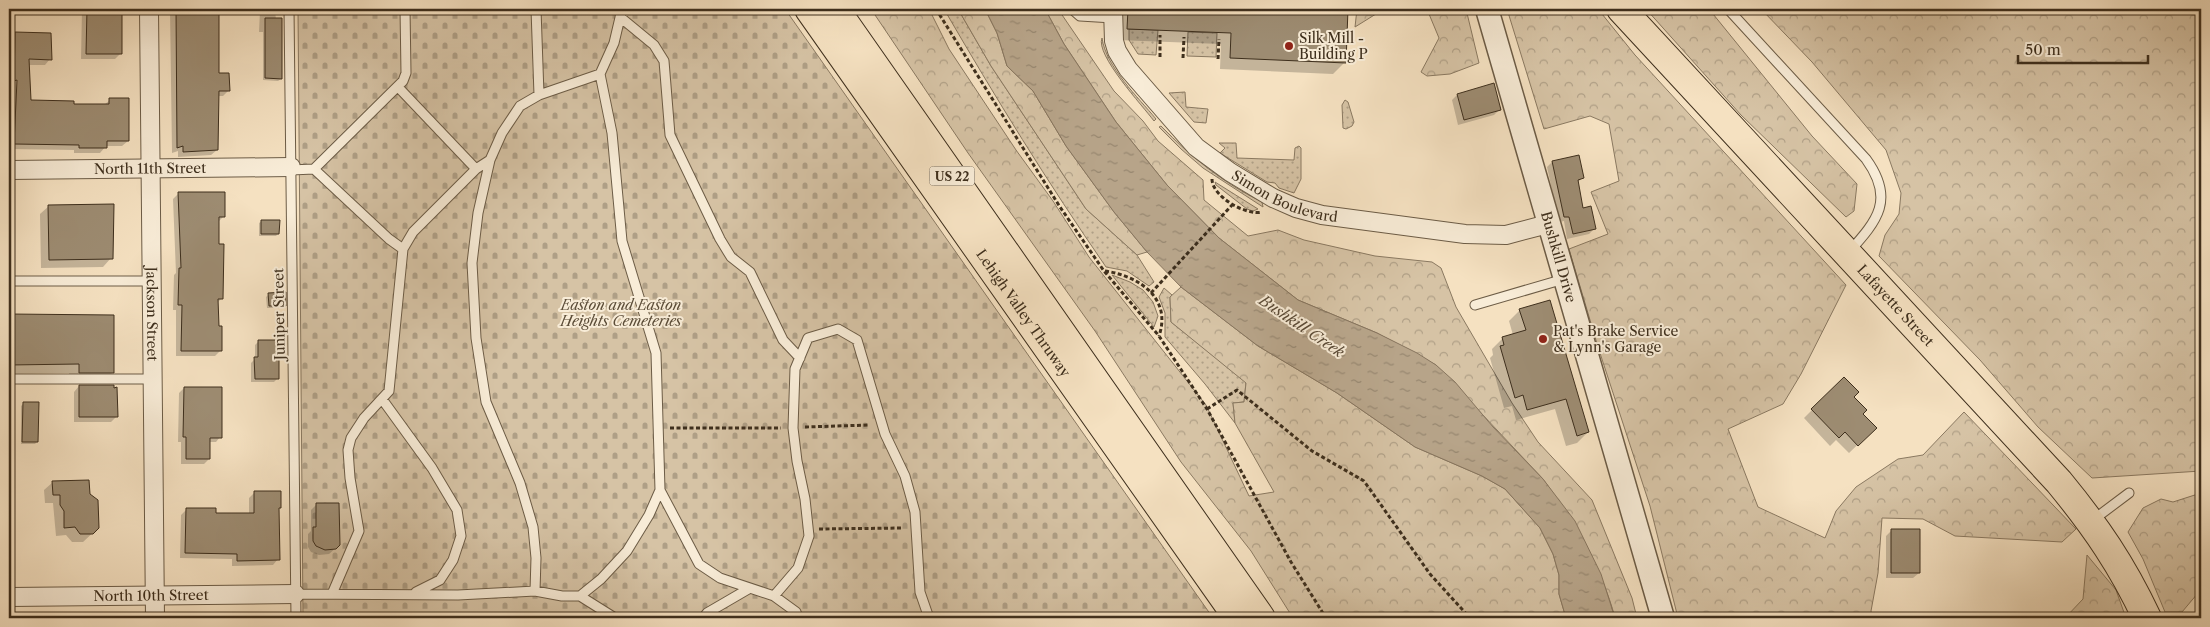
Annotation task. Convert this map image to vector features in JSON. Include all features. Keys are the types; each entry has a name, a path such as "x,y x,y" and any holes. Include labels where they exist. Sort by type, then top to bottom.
{"main road":[{"name":"Lehigh Valley Thruway","path":"809,9 1238,618"},
{"name":"Lehigh Valley Thruway","path":"835,9 1261,618"},
{"name":"Lafayette Street","path":"1621,9 2058,482 2091,522 2114,555 2147,618"}],"street":[{"name":"Jackson Street","path":"149,9 155,618"},
{"name":"Bushkill Drive","path":"1486,9 1663,618"},
{"name":"Simon Boulevard","path":"1113,13 1114,40 1122,60 1182,132 1212,159 1273,198 1296,208 1322,215 1465,234 1506,235 1548,224"},
{"name":"North 11th Street","path":"9,170 291,168"},
{"name":"North 10th Street","path":"9,597 296,594"}],"lane":[{"name":"Juniper Street","path":"289,9 296,618"},
{"path":"314,169 398,87 406,73 405,9"},
{"path":"536,9 539,95"},
{"path":"1072,9 1080,16 1113,13"},
{"path":"1728,9 1866,158 1876,172 1882,188 1880,206 1870,229 1847,254"},
{"path":"621,13 614,43 600,74 612,133 622,241 656,353 660,490 699,564 720,578 774,596 796,612 798,618"},
{"path":"621,13 654,44 664,61 670,135 720,239 731,257 750,272 783,340 800,358"},
{"path":"534,591 536,558 533,527 520,483 486,402 476,338 472,263 478,213 490,160 502,133 520,106 539,95 600,74"},
{"path":"398,87 476,169"},
{"path":"332,594 359,532 350,478 348,450 351,438 364,418 389,391 403,249 413,232 476,169 490,160"},
{"path":"291,168 314,169 389,239 403,249"},
{"path":"1475,305 1565,279"},
{"path":"9,281 152,281"},
{"path":"774,596 798,568 809,536 805,499 797,461 794,428 795,369 808,338 838,329 858,340 882,424 905,476 915,512 920,592 929,618"},
{"path":"9,379 153,379"},
{"path":"382,399 432,468 457,510 462,536 453,560 440,580 411,594"},
{"path":"580,596 601,579 627,551 660,490"},
{"path":"2091,522 2129,493"},
{"path":"703,618 707,613 750,588"},
{"path":"296,594 458,595 534,591 562,596 580,596 615,618"}],"path":[{"path":"936,9 1060,207 1104,271 1159,336 1207,409 1291,562 1326,618"},
{"path":"1160,36 1160,57"},
{"path":"1183,58 1184,37"},
{"path":"1218,59 1219,39"},
{"path":"1212,176 1215,190 1233,204 1247,212 1259,213 1268,210"},
{"path":"1151,293 1233,204"},
{"path":"1104,271 1119,273 1132,278 1151,293 1161,310 1162,326 1159,336"},
{"path":"1207,409 1237,390 1312,451 1364,481 1430,574 1470,618"},
{"path":"659,428 794,428 882,424"},
{"path":"809,529 916,528"}],"green space":[{"name":"Easton and Easton Heights Cemeteries","path":"298,9 785,9 1213,618 303,618"},
{"path":"871,9 929,9 949,49 1089,257 1206,405 1249,496 1274,492 1235,423 1233,403 1244,402 1246,383 1171,322 1170,297 1181,287 1258,346 1337,393 1415,447 1482,476 1505,489 1540,528 1553,554 1559,575 1559,594 1566,618 1293,618 1251,551 1181,462 1095,331 968,153"},
{"path":"944,9 958,9 991,66 1086,209 1137,255 1154,282 1149,286 1127,271 1106,267 1022,140"},
{"path":"958,9 985,9 997,33 1007,66 1033,91 1066,146 1114,212 1147,252 1137,255 1086,209 991,66"},
{"path":"1045,9 1058,9 1114,91 1143,121 1158,141 1203,180 1204,200 1248,236 1278,230 1304,240 1375,256 1432,262 1441,268 1456,307 1512,403 1538,442 1592,500 1632,598 1637,618 1615,618 1602,581 1585,545 1576,528 1543,479 1436,365 1377,333 1298,300 1219,238 1167,185 1116,122 1064,44"},
{"path":"1357,9 1384,9 1355,27"},
{"path":"1423,9 1466,9 1479,63 1450,74 1427,76 1421,72 1439,38 1429,14"},
{"path":"1507,9 1598,9 1635,55 1846,285 1801,374 1783,404 1728,429 1758,507 1825,538 1836,511 1856,487 1898,459 1923,455 1964,412 2076,529 2062,542 1955,536 1923,519 1882,518 1878,573 1871,611 1872,618 1812,618 1811,616 1778,613 1765,618 1678,618 1650,506 1598,347 1569,249 1608,234 1591,192 1619,181 1609,124 1590,116 1544,129"},
{"path":"1646,9 1709,9 1812,136 1857,184 1854,211 1846,217 1741,115"},
{"path":"1761,9 2201,9 2201,471 2092,478 2038,427 1980,360 1879,256 1885,235 1899,214 1901,193 1886,150 1812,62"},
{"path":"1129,29 1158,30 1156,55 1138,54 1129,40"},
{"path":"1188,32 1217,33 1216,57 1187,56"},
{"path":"1102,38 1105,49 1116,71 1156,119 1154,121 1112,68 1102,46"},
{"path":"1185,92 1186,107 1208,109 1206,123 1194,122 1169,93"},
{"path":"1345,100 1348,102 1354,122 1352,126 1346,129 1343,128 1342,105"},
{"path":"1161,126 1208,168 1248,195 1262,202 1263,207 1203,168 1159,127"},
{"path":"1219,143 1236,143 1237,158 1294,160 1295,148 1299,146 1301,148 1301,179 1294,193 1279,188 1275,183 1267,182 1220,153 1225,148"},
{"path":"1215,182 1258,209 1253,211 1247,209 1216,185"},
{"path":"1112,275 1130,282 1143,290 1153,302 1158,316 1154,327"},
{"path":"1164,288 1172,295 1170,297 1171,322 1246,382 1244,402 1233,403 1235,423 1165,337 1165,313 1159,297"},
{"path":"2201,493 2201,592 2182,612 2165,612 2143,559 2128,532 2143,508 2161,499 2173,502"},
{"path":"2087,555 2116,590 2126,618 2065,618 2083,599"}],"water":[{"name":"Bushkill Creek","path":"985,9 1045,9 1064,44 1116,122 1167,185 1219,238 1298,300 1377,333 1417,353 1436,365 1455,382 1493,427 1543,479 1575,521 1601,574 1615,618 1566,618 1559,594 1559,575 1553,554 1540,528 1505,489 1482,476 1415,447 1337,393 1258,346 1181,287 1147,252 1114,212 1066,146 1033,91 1007,66 997,33"}],"building":[{"path":"87,9 122,9 122,54 86,54"},
{"path":"176,9 219,9 219,73 229,73 230,91 219,91 218,150 183,152 183,146 177,148"},
{"name":"Silk Mill - Building P","path":"1128,9 1348,9 1346,63 1230,58 1231,33 1127,29"},
{"path":"265,18 282,18 282,79 265,78"},
{"path":"15,32 51,33 52,60 29,59 31,100 74,101 74,104 109,104 109,98 129,98 129,141 107,141 107,148 79,148 79,145 14,144 17,80 14,81"},
{"path":"1494,83 1501,110 1464,120 1457,94"},
{"path":"1579,155 1584,178 1578,180 1583,208 1591,206 1596,229 1573,234 1569,217 1564,217 1552,161"},
{"path":"178,192 225,192 225,217 219,217 219,244 224,244 223,299 218,299 219,326 222,326 222,351 181,351 182,305 178,305 179,268 181,268"},
{"path":"114,204 113,259 49,260 48,205"},
{"path":"261,220 280,220 279,234 261,234"},
{"path":"286,292 286,306 269,306 268,293"},
{"path":"1550,300 1589,432 1577,436 1566,399 1527,410 1523,395 1515,398 1500,346 1504,345 1502,337 1526,330 1519,309"},
{"path":"9,314 114,315 114,373 79,373 79,364 9,365"},
{"path":"258,340 279,340 279,379 255,379 254,357 258,357"},
{"path":"1844,377 1859,392 1854,397 1867,410 1863,414 1877,428 1858,446 1845,432 1839,438 1811,409"},
{"path":"79,385 114,385 114,388 117,387 118,417 79,417"},
{"path":"184,387 222,387 222,438 210,438 210,459 186,459 186,437 183,437"},
{"path":"23,402 39,402 38,442 22,442"},
{"path":"89,480 90,494 98,500 99,528 93,534 80,534 75,527 64,528 64,511 60,505 60,495 53,495 52,481"},
{"path":"254,491 281,491 281,508 279,508 280,560 237,561 237,554 185,553 186,508 216,508 216,513 254,513"},
{"path":"316,503 339,503 340,545 336,549 325,550 316,546 313,541 313,527 316,527"},
{"path":"1891,529 1920,529 1920,573 1891,573"}],"place":[{"name":"Silk Mill - Building P","path":"1289,46"},
{"name":"Pat's Brake Service & Lynn's Garage","path":"1543,339"}]}
